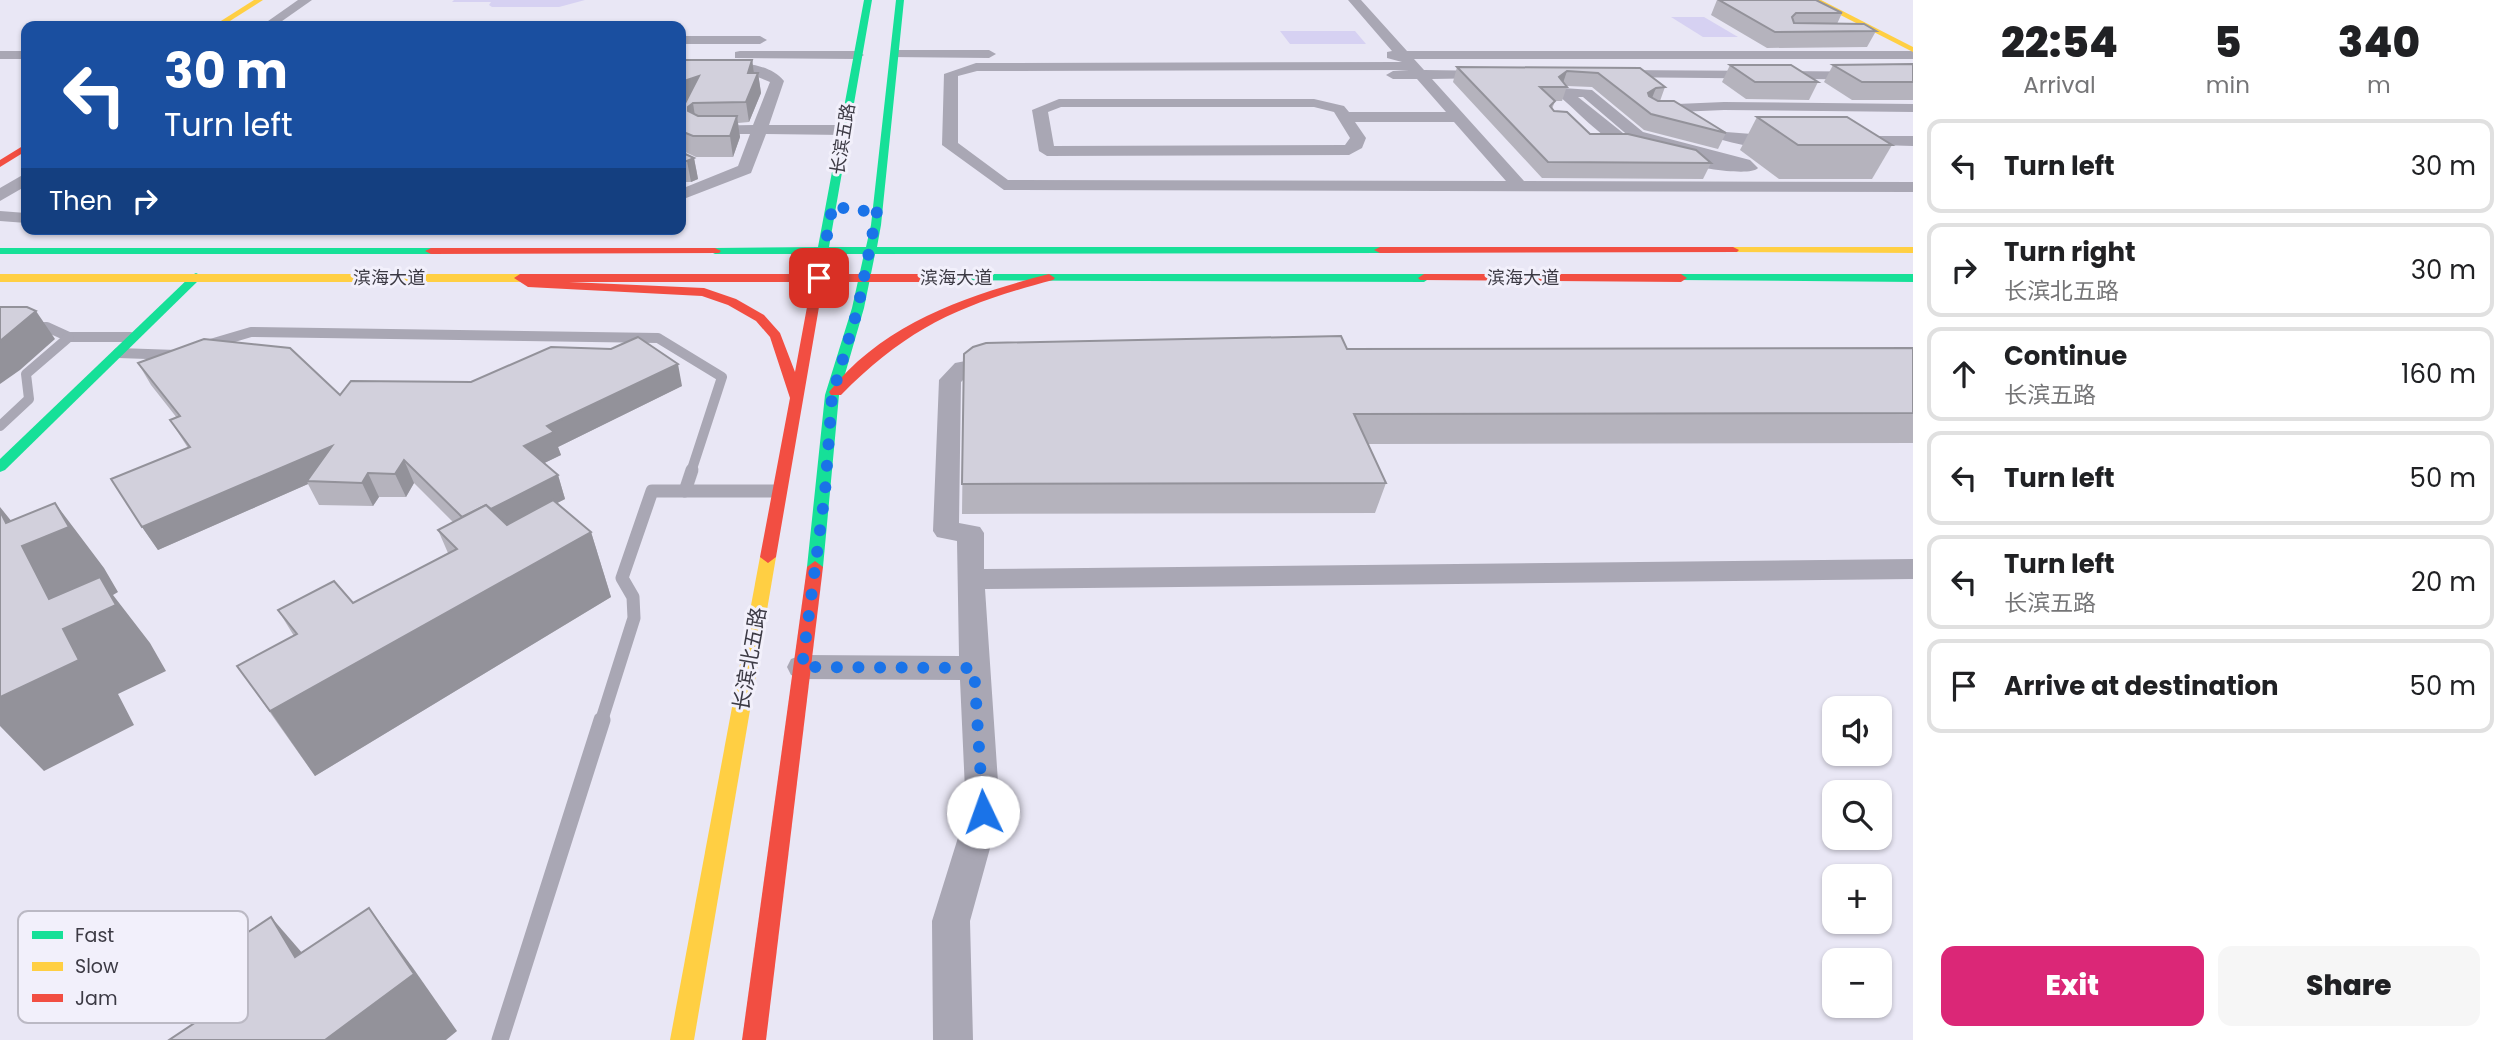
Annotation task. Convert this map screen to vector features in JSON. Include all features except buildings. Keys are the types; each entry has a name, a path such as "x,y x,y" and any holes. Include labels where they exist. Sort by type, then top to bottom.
{"main road":[{"path":"209,21 243,0"},
{"path":"225,21 259,0"},
{"name":"长滨五路","path":"819,278 825,250 845,209 844,130 869,0"},
{"name":"长滨五路","path":"864,278 878,206 900,0"},
{"path":"1815,0 1913,52"},
{"path":"1833,0 1913,40"},
{"path":"0,150 21,137"},
{"path":"0,164 21,150"},
{"path":"845,209 878,206"},
{"path":"485,279 607,265 749,264 765,258 754,250"},
{"path":"938,278 917,271 932,264 1060,264 1200,250"},
{"name":"滨海大道","path":"0,251 1913,250"},
{"path":"0,467 196,277"},
{"name":"滨海大道","path":"0,278 1913,278"},
{"name":"长滨北五路","path":"682,1040 819,278"},
{"path":"754,1040 825,492 832,396 864,278"},
{"path":"832,396 876,351 914,325 988,292 1048,278"},
{"path":"485,279 584,288 704,292 732,302 760,318 776,336 796,398"}],"street":[{"path":"274,21 306,0"},
{"path":"1353,0 1521,187"},
{"path":"686,40 760,40"},
{"path":"951,74 1411,65 1651,55 1913,52"},
{"path":"896,54 1411,65 1511,74"},
{"path":"0,55 21,55"},
{"path":"686,55 857,55"},
{"path":"1651,55 1724,106"},
{"path":"951,74 976,67 1113,60"},
{"path":"686,69 754,69 775,75 778,81 745,169 686,193"},
{"path":"951,74 950,145 1004,185 1911,187"},
{"path":"1550,74 1571,93"},
{"path":"1601,74 1683,77 1913,76"},
{"path":"1115,85 1121,103"},
{"path":"1723,167 1750,168 1744,163 1637,135 1587,93 1563,92 1627,144 1792,187"},
{"path":"1059,103 1121,103 1331,105 1344,117 1358,138 1349,150 1047,151 1040,110 1059,103"},
{"path":"1651,109 1724,106 1913,108"},
{"path":"1672,109 1690,123 1721,136 1740,141 1790,141"},
{"path":"1344,117 1480,121"},
{"path":"1569,121 1597,121"},
{"path":"701,129 844,130"},
{"path":"1838,144 1913,141"},
{"path":"1838,144 1858,152 1911,187"},
{"path":"0,196 21,181"},
{"path":"686,185 713,184"},
{"path":"0,216 21,218"},
{"path":"953,1040 951,921 983,812 970,579 971,533 946,531 950,380 964,368 984,362 1025,361"},
{"path":"970,579 1913,569"},
{"path":"802,667 974,668"}],"lane":[{"path":"0,328 47,327 69,337 134,337"},
{"path":"200,348 251,332 659,338 722,377 685,491"},
{"path":"0,426 29,399 26,374 69,337"},
{"path":"118,354 175,355 188,351"},
{"path":"500,1040 634,618 633,597 622,578 625,562 652,491 781,491"}],"shaded area":[{"path":"585,0 559,7 492,7 489,5 491,2 452,2"},
{"path":"1671,17 1704,17 1738,37 1703,37"},
{"path":"1280,31 1355,31 1366,44 1290,44"}],"traffic: fast":[{"path":"813,307 868,0"},
{"path":"815,567 832,395 858,308 876,225 900,0"},
{"path":"715,251 1380,250"},
{"path":"0,251 431,251"},
{"path":"0,467 196,277"},
{"path":"923,278 1424,278"},
{"path":"1681,278 1913,278"}],"traffic: slow":[{"path":"225,21 259,0"},
{"path":"1815,0 1913,50"},
{"path":"1733,250 1913,250"},
{"path":"0,278 520,278"},
{"path":"682,1040 768,557"}],"traffic: jam":[{"path":"0,164 21,150"},
{"path":"1380,250 1733,250"},
{"path":"431,251 715,251"},
{"path":"520,278 923,278"},
{"path":"836,392 884,348 933,317 986,295 1049,278"},
{"path":"1424,278 1681,278"},
{"path":"528,283 704,292 732,302 760,318 776,336 796,397"},
{"path":"768,557 813,307"},
{"path":"754,1040 815,567"}],"route":[{"path":"819,278 833,204 857,213 878,206 858,308 832,396 825,492 802,667 974,668 983,812"}]}
